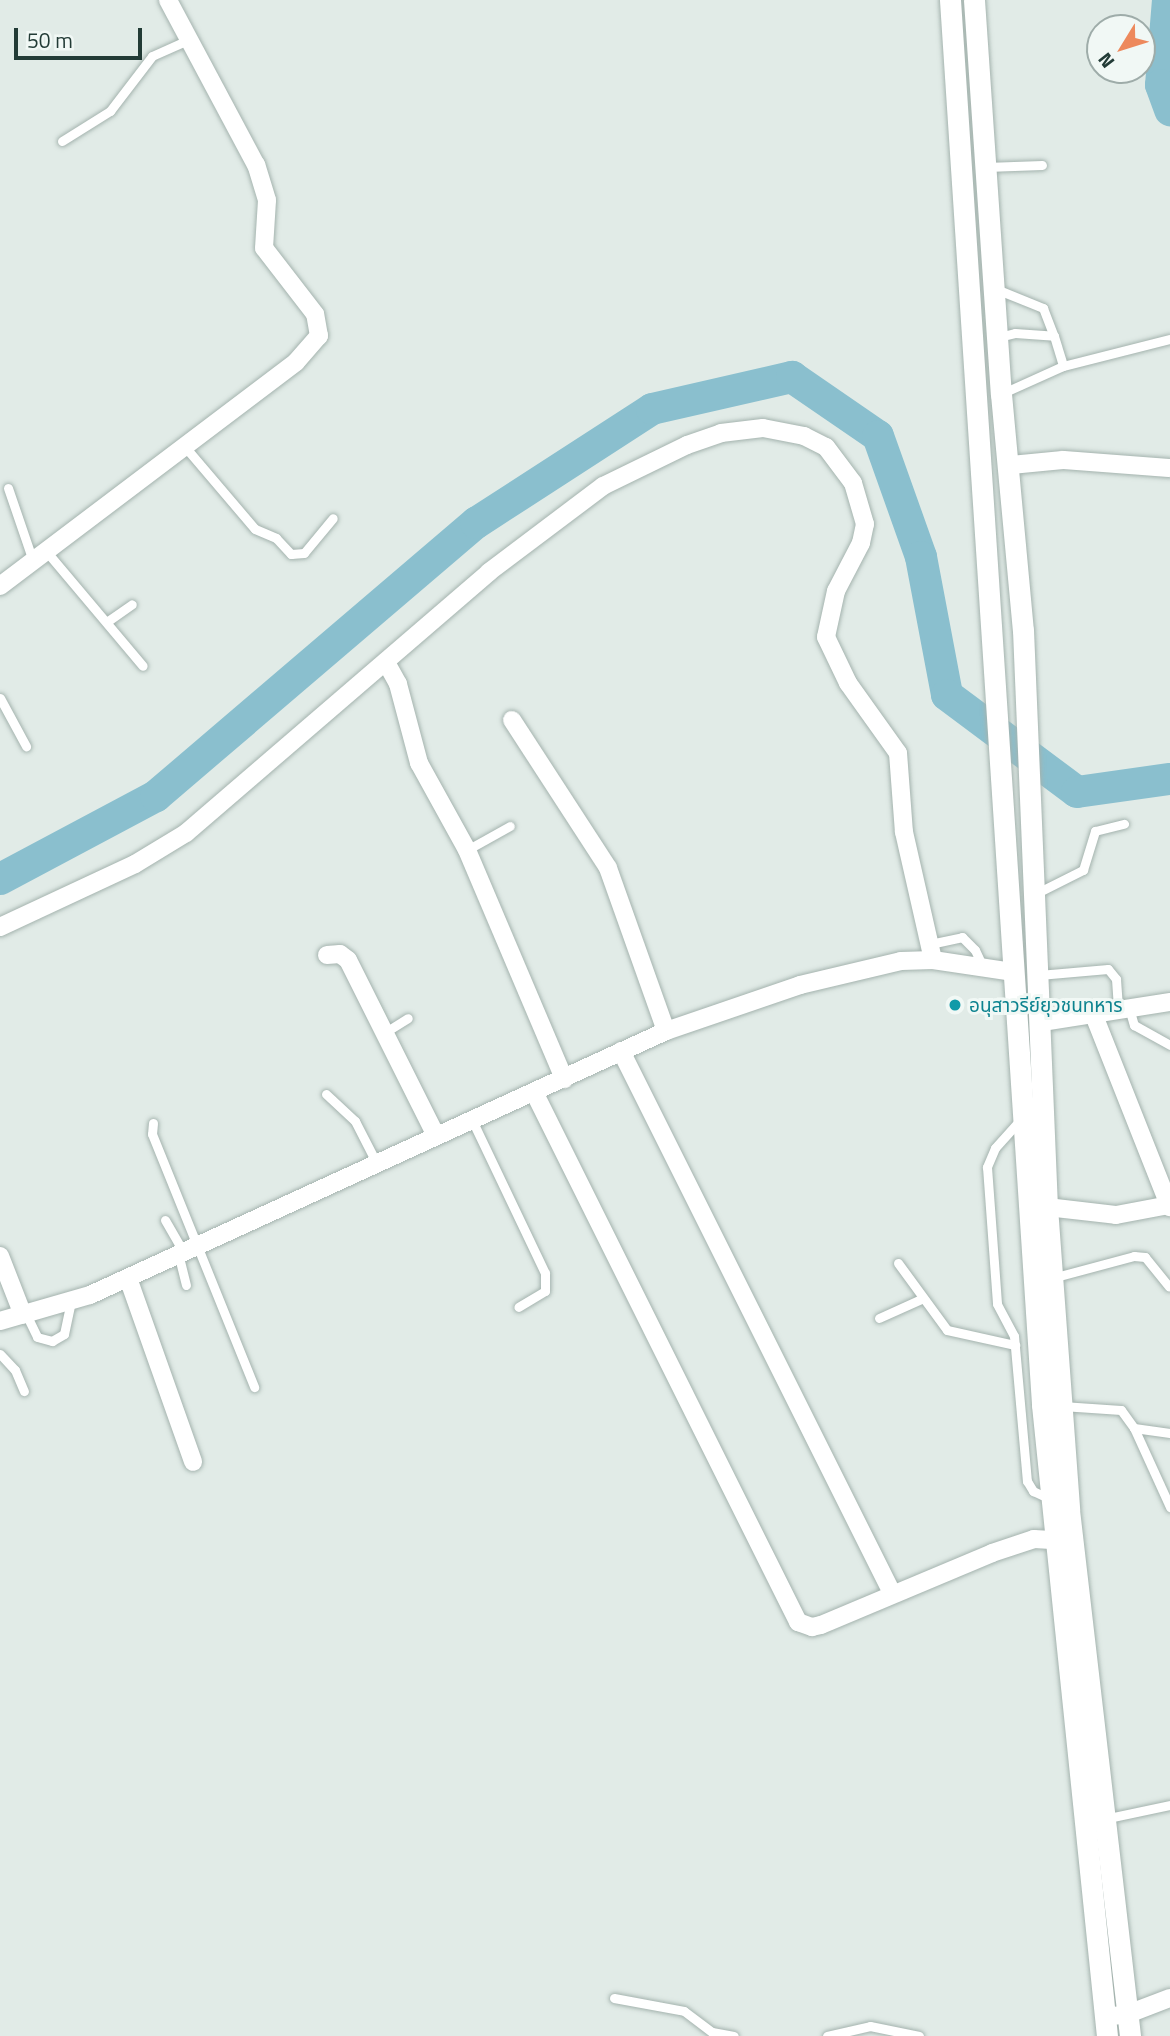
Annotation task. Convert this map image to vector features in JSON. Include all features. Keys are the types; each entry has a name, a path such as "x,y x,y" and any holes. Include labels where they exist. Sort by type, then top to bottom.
{"main road":[{"path":"950,0 1000,796 1051,1500 1106,2026"},
{"path":"974,0 996,289 1001,394 1011,465 1023,630 1035,856 1033,895 1042,1022 1047,1207 1061,1406 1076,1587 1130,2036"}],"street":[{"path":"0,586 186,448 296,362 314,343 321,326 264,248 267,200 256,165 168,0"},
{"path":"0,927 135,864 186,833 557,516 654,459 721,433 763,428 804,436 826,447 853,483 865,524 861,543 836,592 825,637 848,683 898,753 904,832 932,952"},
{"path":"1011,465 1063,460 1170,468"},
{"path":"387,664 398,684 419,763 467,850 564,1079"},
{"path":"512,720 608,868 666,1031"},
{"path":"0,1321 128,1278 375,1160 535,1094 666,1031 800,985 932,952 983,967 1012,972"},
{"path":"327,955 340,954 348,960 435,1134"},
{"path":"1042,1022 1170,1002"},
{"path":"1047,1207 1116,1215 1170,1206 1093,1013"},
{"path":"621,1051 891,1591"},
{"path":"535,1094 798,1622 812,1627 821,1625 891,1591 1034,1539 1056,1540"},
{"path":"0,1256 24,1314"},
{"path":"128,1278 193,1462"},
{"path":"1106,2026 1128,2014 1170,1998"}],"lane":[{"path":"62,141 110,111 152,56 188,40"},
{"path":"986,167 1042,164"},
{"path":"996,289 1043,308 1063,366"},
{"path":"999,338 1014,333 1054,335"},
{"path":"1001,394 1063,366 1170,339"},
{"path":"186,448 255,529 276,538 291,554 303,553 333,518"},
{"path":"8,488 40,556 108,621 143,666"},
{"path":"108,621 132,604"},
{"path":"0,698 26,746"},
{"path":"1033,895 1083,870 1093,833 1124,824"},
{"path":"467,850 510,826"},
{"path":"932,952 962,937 983,967"},
{"path":"1037,975 1108,969 1116,979 1124,1009 1133,1025 1170,1045"},
{"path":"383,1034 408,1018"},
{"path":"326,1094 355,1121 375,1160"},
{"path":"1022,1118 995,1148 987,1167 997,1304 1015,1345 1027,1480 1033,1491 1051,1500"},
{"path":"472,1120 545,1273 545,1291 518,1307"},
{"path":"153,1123 152,1134 199,1243 254,1387"},
{"path":"165,1220 180,1252 186,1285"},
{"path":"1052,1278 1134,1256 1146,1257 1169,1287"},
{"path":"898,1264 921,1299 947,1330 1015,1345"},
{"path":"24,1314 37,1337 52,1341 64,1334 72,1299"},
{"path":"879,1318 921,1299"},
{"path":"0,1354 15,1370 24,1391"},
{"path":"1061,1406 1112,1406 1126,1415 1170,1507"},
{"path":"1134,1428 1170,1433"},
{"path":"1104,1819 1170,1805"},
{"path":"614,1998 684,2011 712,2032 734,2036"},
{"path":"827,2036 870,2026 919,2036"}],"waterway":[{"path":"1168,0 1161,85 1170,110"},
{"path":"0,879 156,796 476,523 652,409 792,377 878,436 921,557 947,695 1077,792 1170,779"}],"place":[{"name":"อนุสาวรีย์ยุวชนทหาร","path":"955,1005"}]}
